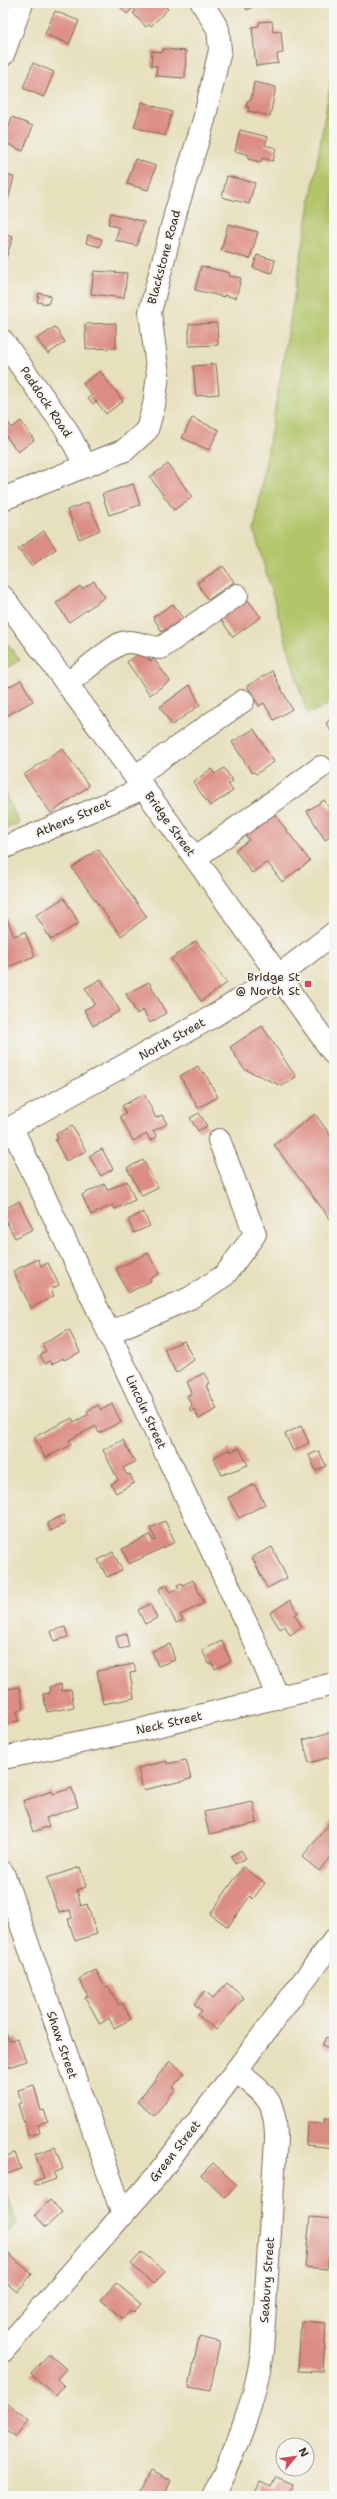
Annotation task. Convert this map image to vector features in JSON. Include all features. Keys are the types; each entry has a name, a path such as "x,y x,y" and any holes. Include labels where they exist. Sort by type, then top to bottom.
{"street":[{"path":"3,55 22,3"},
{"name":"Blackstone Road","path":"3,499 125,450 147,430 154,405 158,375 150,312 176,211 204,120 220,50 218,29 202,3"},
{"name":"Peddock Road","path":"3,341 66,429 86,466"},
{"path":"67,684 121,643 134,642 152,648 161,648 237,595"},
{"name":"Bridge Street","path":"3,597 140,782 334,1054"},
{"name":"Athens Street","path":"3,848 140,782 243,701"},
{"path":"195,858 321,767"},
{"name":"North Street","path":"7,1130 212,1017 278,976 331,940"},
{"name":"Lincoln Street","path":"7,1130 109,1333 278,1698"},
{"path":"109,1333 190,1298 226,1275 255,1234 219,1140"},
{"name":"Neck Street","path":"3,1758 278,1698 334,1684"},
{"name":"Shaw Street","path":"3,1873 123,2215"},
{"name":"Green Street","path":"3,2351 159,2173 334,1940"},
{"name":"Seabury Street","path":"213,2496 248,2419 258,2380 262,2352 276,2140 273,2108 266,2095 236,2071"}],"green space":[{"path":"334,63 334,702 307,714 254,531"},
{"path":"3,638 20,660 3,670"},
{"path":"3,790 19,823 3,830"},
{"path":"3,2183 17,2223 3,2238"}],"building":[{"path":"120,3 162,3 168,9 151,26 150,24 146,27 133,13 136,11 133,8 127,14 118,5"},
{"path":"243,3 260,3 247,10"},
{"path":"55,11 79,21 69,44 45,34"},
{"path":"272,21 273,32 281,31 283,53 277,54 278,63 256,66 252,27 259,26 259,22"},
{"path":"163,49 186,51 185,78 156,76 157,66 151,66 152,51 163,52"},
{"path":"33,63 54,72 44,97 23,88"},
{"path":"254,82 276,87 270,116 248,111 249,107 246,107 248,100 251,100"},
{"path":"142,102 172,112 165,136 134,127"},
{"path":"12,117 33,126 23,151 3,142"},
{"path":"240,130 268,137 265,145 276,148 273,161 262,158 261,162 248,159 249,155 235,151"},
{"path":"135,159 156,166 148,190 127,184"},
{"path":"3,174 14,177 5,211 3,210"},
{"path":"227,176 255,183 249,204 222,197"},
{"path":"111,213 144,222 137,246 115,240 119,228 108,224"},
{"path":"228,224 258,232 250,259 221,251"},
{"path":"3,234 13,237 5,261 3,260"},
{"path":"88,235 102,239 100,247 86,243"},
{"path":"257,255 275,260 272,273 253,268"},
{"path":"201,266 230,273 229,276 241,278 236,298 224,295 224,297 195,290"},
{"path":"94,271 127,273 124,298 91,294"},
{"path":"39,293 51,296 48,304 37,302"},
{"path":"116,323 116,348 86,349 85,324"},
{"path":"217,323 218,345 189,346 189,324"},
{"path":"55,327 65,342 48,354 37,339"},
{"path":"216,364 219,394 196,396 193,366"},
{"path":"100,371 123,401 106,414 96,401 93,404 88,398 92,395 83,384"},
{"path":"192,418 219,430 209,450 182,438"},
{"path":"7,421 12,428 21,421 34,440 18,452 3,432 3,424"},
{"path":"168,464 192,497 174,510 150,477"},
{"path":"133,484 140,505 109,515 102,494"},
{"path":"88,502 100,530 79,539 67,510"},
{"path":"44,531 56,549 31,566 18,549"},
{"path":"223,566 234,582 208,600 197,583"},
{"path":"94,581 105,597 69,622 56,603 80,586 82,589"},
{"path":"247,599 261,617 233,637 220,618"},
{"path":"173,604 183,619 162,632 153,617"},
{"path":"143,651 150,661 154,659 170,681 150,695 127,662"},
{"path":"272,671 292,709 274,720 264,703 259,706 247,686"},
{"path":"21,680 33,701 3,718 3,690"},
{"path":"190,685 200,705 172,725 160,707"},
{"path":"334,717 334,736 326,723"},
{"path":"254,729 274,762 256,774 254,772 252,773 232,742"},
{"path":"62,748 89,786 51,813 24,775"},
{"path":"224,768 233,781 228,784 233,791 210,806 193,782 211,769 215,774"},
{"path":"324,800 330,809 334,806 334,834 325,840 307,811"},
{"path":"272,811 310,861 282,882 267,862 252,873 235,850 249,840 244,833"},
{"path":"98,849 147,917 121,936 72,868"},
{"path":"64,898 79,923 51,940 36,915"},
{"path":"3,909 14,936 25,932 35,956 3,969"},
{"path":"196,941 227,983 201,1001 171,959"},
{"path":"101,979 120,1011 93,1026 84,1010 95,1004 85,988"},
{"path":"149,982 166,1013 150,1023 143,1010 137,1014 126,994"},
{"path":"262,1026 296,1077 282,1086 244,1069 230,1047"},
{"path":"198,1066 202,1073 204,1072 218,1097 198,1108 180,1076"},
{"path":"144,1094 156,1118 162,1115 167,1124 153,1131 157,1137 150,1141 147,1134 133,1141 120,1116 126,1113 122,1106"},
{"path":"199,1113 207,1126 198,1131 190,1118"},
{"path":"315,1114 334,1140 334,1224 274,1145"},
{"path":"72,1126 86,1151 66,1161 55,1140 58,1139 56,1134"},
{"path":"102,1149 113,1169 101,1176 89,1156"},
{"path":"143,1160 158,1188 142,1196 127,1168"},
{"path":"127,1181 135,1200 115,1209 113,1205 91,1215 82,1195 104,1184 107,1190"},
{"path":"19,1201 33,1229 15,1238 5,1219 3,1220 3,1210"},
{"path":"143,1212 150,1226 134,1233 128,1220"},
{"path":"148,1253 159,1274 150,1279 151,1281 128,1293 116,1269"},
{"path":"38,1259 41,1266 48,1263 59,1285 51,1289 54,1296 31,1308 13,1271"},
{"path":"69,1330 80,1352 64,1360 63,1358 52,1364 50,1361 45,1364 40,1355 46,1351 42,1344"},
{"path":"184,1341 194,1360 176,1373 164,1349"},
{"path":"204,1373 210,1384 206,1386 217,1409 199,1419 194,1409 191,1411 189,1408 192,1406 187,1396 192,1393 187,1382"},
{"path":"112,1404 121,1422 99,1433 96,1426 69,1440 71,1445 45,1458 34,1437 72,1418 74,1422 89,1414 87,1411 98,1405 101,1410"},
{"path":"301,1426 309,1443 293,1451 285,1434"},
{"path":"123,1440 135,1462 123,1468 127,1475 130,1474 134,1483 116,1493 111,1484 118,1480 103,1450"},
{"path":"239,1448 248,1465 222,1475 213,1458 230,1449 231,1452"},
{"path":"319,1451 326,1466 316,1471 309,1455"},
{"path":"254,1484 265,1504 239,1518 228,1498"},
{"path":"63,1515 66,1523 51,1531 47,1523"},
{"path":"165,1521 175,1542 129,1564 122,1549 150,1535 153,1541 156,1540 150,1528"},
{"path":"272,1547 287,1578 267,1588 252,1557"},
{"path":"113,1552 122,1570 107,1577 98,1560"},
{"path":"193,1580 204,1603 180,1615 183,1620 176,1623 159,1589 167,1585 170,1592 179,1588 177,1585 182,1583 183,1585"},
{"path":"290,1600 298,1613 295,1615 302,1627 290,1635 285,1626 280,1629 270,1613"},
{"path":"150,1604 157,1618 145,1624 138,1610"},
{"path":"65,1627 68,1637 54,1641 51,1631"},
{"path":"126,1634 129,1647 119,1649 116,1637"},
{"path":"222,1641 231,1661 215,1669 212,1663 209,1664 202,1650"},
{"path":"170,1644 175,1660 158,1666 152,1651"},
{"path":"134,1664 136,1672 130,1673 134,1698 103,1704 97,1671"},
{"path":"61,1684 62,1691 71,1689 74,1707 47,1712 43,1694 50,1693 49,1687"},
{"path":"19,1687 24,1709 17,1711 19,1721 3,1724 3,1690"},
{"path":"331,1732 331,1734 334,1734 334,1756 309,1763 303,1740"},
{"path":"186,1760 191,1779 143,1790 138,1768 167,1761 167,1764"},
{"path":"72,1788 78,1807 46,1818 49,1826 33,1832 23,1801 52,1791 53,1794"},
{"path":"253,1802 257,1823 209,1834 204,1812"},
{"path":"334,1818 334,1852 319,1871 302,1857"},
{"path":"241,1850 246,1858 235,1864 231,1856"},
{"path":"80,1867 86,1887 77,1890 81,1906 87,1904 97,1934 75,1941 68,1919 72,1918 70,1910 59,1913 47,1878"},
{"path":"243,1867 265,1883 253,1899 250,1896 228,1927 210,1914"},
{"path":"96,1970 105,1987 108,1986 119,2005 122,2003 131,2019 114,2028 109,2018 100,2024 85,1997 88,1996 79,1979"},
{"path":"227,1983 244,1998 216,2030 198,2015 202,2011 194,2004 205,1991 213,1998"},
{"path":"5,2030 9,2041 17,2038 26,2061 6,2068 3,2059"},
{"path":"334,2033 334,2051 322,2045 326,2037 331,2039"},
{"path":"170,2061 185,2073 172,2088 175,2090 154,2116 137,2102"},
{"path":"34,2085 41,2111 44,2110 48,2122 38,2125 40,2133 28,2136 18,2104 21,2103 18,2090"},
{"path":"324,2119 334,2119 334,2148 306,2145 307,2123 324,2124"},
{"path":"55,2147 63,2169 54,2173 56,2179 36,2186 35,2181 44,2178 35,2154"},
{"path":"15,2153 21,2169 7,2174 3,2157"},
{"path":"213,2163 237,2185 225,2198 201,2175"},
{"path":"50,2200 62,2212 46,2227 35,2215"},
{"path":"310,2217 333,2219 327,2269 305,2267"},
{"path":"3,2249 32,2274 17,2292 3,2280"},
{"path":"142,2252 165,2272 153,2284 131,2264"},
{"path":"116,2283 141,2304 133,2313 130,2311 123,2319 101,2300"},
{"path":"301,2321 326,2323 323,2372 298,2371"},
{"path":"199,2337 220,2342 210,2391 189,2387"},
{"path":"49,2354 66,2369 57,2379 64,2386 56,2396 31,2374"},
{"path":"3,2400 29,2420 16,2437 3,2427"},
{"path":"150,2471 171,2481 164,2496 138,2496"},
{"path":"276,2477 293,2484 287,2496 254,2496 260,2482 271,2487"}],"place":[{"name":"Bridge St @ North St","path":"308,984"}]}
